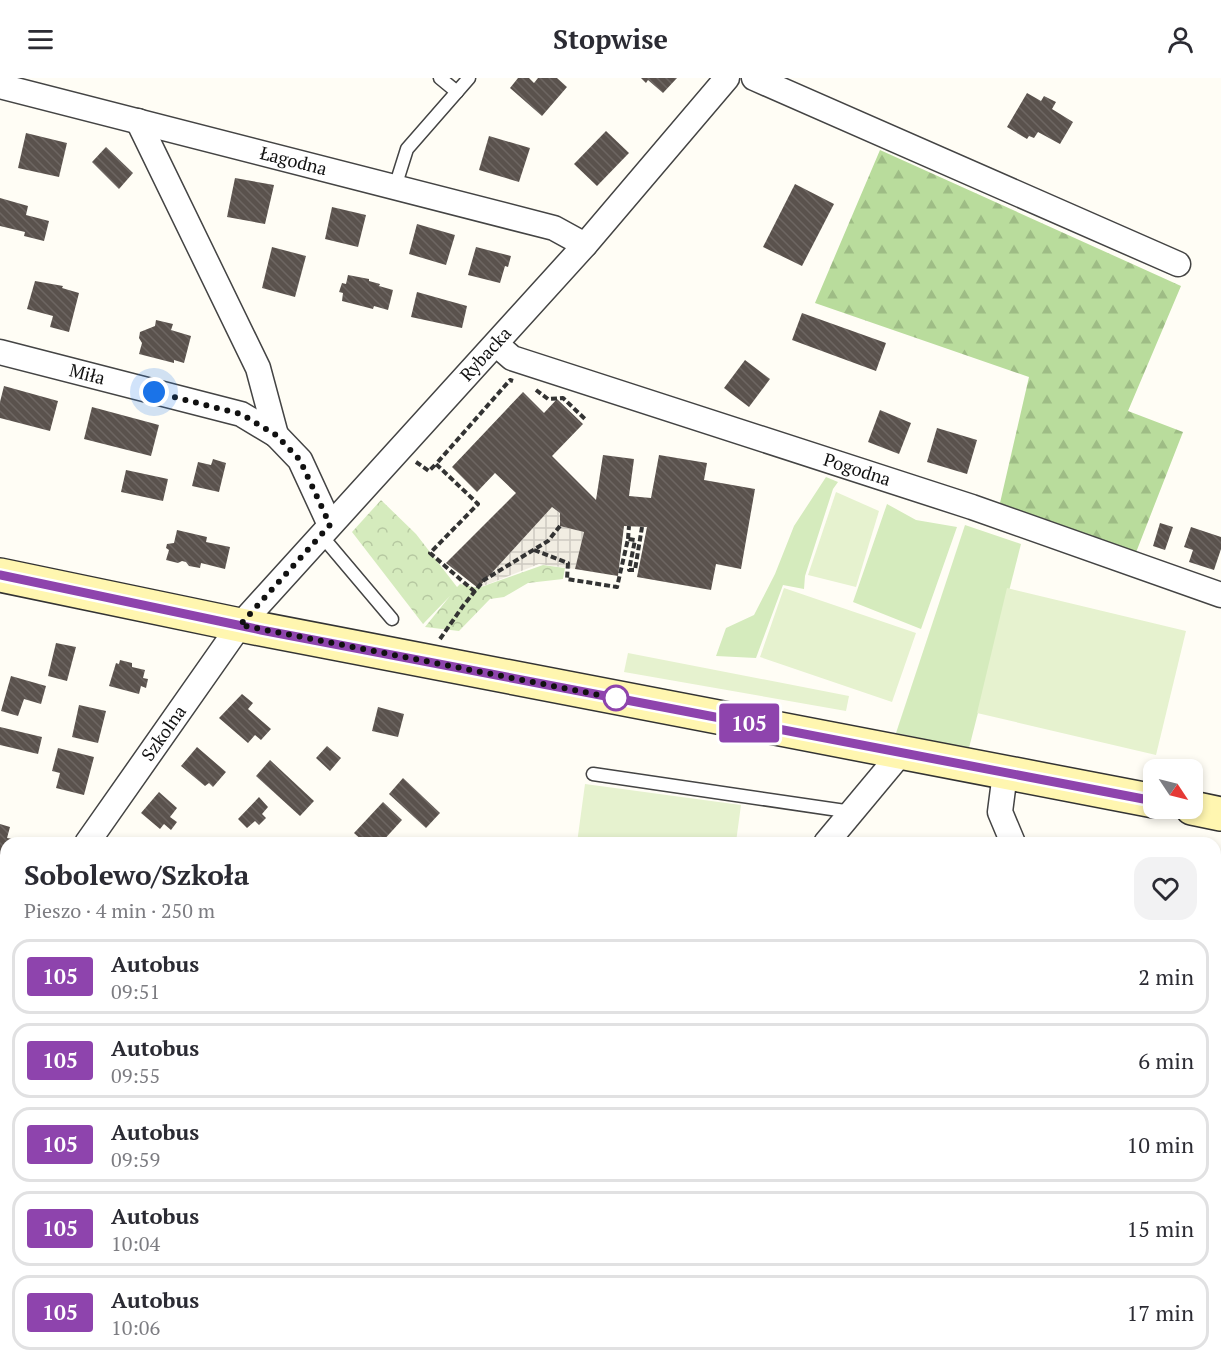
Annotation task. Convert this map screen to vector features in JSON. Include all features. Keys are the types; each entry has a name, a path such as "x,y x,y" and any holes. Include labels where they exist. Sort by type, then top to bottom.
{"street":[{"name":"Rybacka","path":"240,625 585,245 727,78"},
{"path":"754,78 1178,264"},
{"name":"Łagodna","path":"0,86 554,228 585,245"},
{"path":"138,121 258,368 276,435"},
{"name":"Pogodna","path":"496,344 512,358 972,507 1221,595"},
{"name":"Miła","path":"0,352 241,414 276,435 300,460 325,530"},
{"path":"0,575 240,625 1143,799"},
{"name":"Szkolna","path":"91,837 240,625"},
{"path":"831,837 901,753"},
{"path":"1005,773 1000,812 1010,837"},
{"path":"1203,810 1221,814"}],"lane":[{"path":"440,78 457,92"},
{"path":"395,187 406,149 469,78"},
{"path":"325,530 392,619"},
{"path":"593,774 852,812"}],"path":[{"path":"409,458 429,471 510,381 518,382"},
{"path":"534,389 548,399 563,398 585,419"},
{"path":"436,464 478,504 430,553 475,592"},
{"path":"447,628 484,580 548,541 560,526"},
{"path":"534,550 568,562 567,579 617,587 629,526"},
{"path":"628,539 635,540 629,570 635,570 642,527"}],"green space":[{"path":"880,150 1181,286 1128,411 1183,432 1135,555 1000,503 1029,377 815,303"},
{"path":"826,477 838,482 833,489 805,576 804,589 783,585 756,658 716,656 726,628 754,615 775,574 794,526"},
{"path":"836,492 879,511 856,587 808,575"},
{"path":"381,500 416,534 457,587 460,584 478,588 543,565 565,568 563,579 528,583 504,597 490,599 459,631 425,627 450,596 423,624 352,532"},
{"path":"887,504 916,520 957,527 921,629 853,602"},
{"path":"965,525 1021,544 969,748 896,733"},
{"path":"784,588 916,633 892,702 760,657"},
{"path":"1007,588 1186,631 1156,755 977,713"},
{"path":"628,653 849,696 846,711 624,672"},
{"path":"585,784 741,805 737,837 578,837"}],"shaded area":[{"path":"552,507 560,513 560,526 584,532 575,569 539,564 478,588"}],"building":[{"path":"518,78 529,78 534,83 538,78 557,78 567,87 542,116 510,88"},
{"path":"641,78 677,78 663,93 648,80 646,83"},
{"path":"1027,93 1041,101 1044,96 1056,102 1052,109 1073,122 1060,144 1038,132 1034,138 1029,136 1027,139 1007,127"},
{"path":"606,131 629,153 597,186 574,164"},
{"path":"26,133 67,143 59,177 18,168"},
{"path":"489,136 530,148 519,182 479,170"},
{"path":"106,147 133,173 119,189 92,162"},
{"path":"235,178 274,185 265,224 227,217"},
{"path":"795,184 834,204 802,266 763,247"},
{"path":"0,198 28,206 26,215 49,221 44,241 24,236 25,232 0,226"},
{"path":"332,207 366,215 358,247 325,239"},
{"path":"417,224 455,235 446,265 409,254"},
{"path":"272,247 306,256 295,297 262,288"},
{"path":"476,247 511,256 500,283 468,275"},
{"path":"348,275 369,279 369,281 380,284 379,286 393,290 388,310 374,306 373,309 342,301 343,293 339,292 342,283 346,284"},
{"path":"35,281 63,286 62,288 79,293 69,332 50,327 53,316 27,309"},
{"path":"417,292 467,306 462,328 411,317"},
{"path":"802,313 886,343 876,371 792,340"},
{"path":"156,320 173,324 171,330 191,336 184,363 174,360 174,363 139,354 142,343 139,338 140,332 155,326"},
{"path":"745,360 770,379 749,407 724,388"},
{"path":"4,386 58,401 50,431 0,418 0,402"},
{"path":"523,392 544,413 557,399 583,424 552,456 596,500 603,455 634,459 629,496 651,498 659,455 707,463 704,480 755,489 741,569 716,564 711,590 637,577 647,527 624,526 618,576 575,569 584,532 560,526 560,513 552,507 478,588 446,563 516,493 495,473 477,492 452,467"},
{"path":"92,407 159,425 151,456 84,439"},
{"path":"880,410 911,423 899,454 868,442"},
{"path":"937,428 977,440 967,474 927,462"},
{"path":"213,459 226,463 219,492 192,486 198,462 211,465"},
{"path":"126,470 168,479 163,501 121,492"},
{"path":"1160,523 1173,527 1165,550 1153,546"},
{"path":"1191,527 1221,537 1221,549 1214,570 1189,562 1193,550 1184,547"},
{"path":"177,530 207,537 206,542 230,547 225,569 201,563 200,568 189,566 182,561 178,563 166,560 169,550 166,548 167,544 174,543"},
{"path":"56,643 76,647 67,681 48,676"},
{"path":"120,660 132,663 132,667 145,670 143,678 148,679 146,688 141,686 139,694 109,686 116,663 119,664"},
{"path":"11,676 46,686 41,704 24,699 18,716 1,711"},
{"path":"242,694 253,703 248,709 271,729 261,740 255,735 248,743 219,718"},
{"path":"79,705 106,711 98,743 72,737"},
{"path":"378,707 404,714 398,737 372,731"},
{"path":"0,727 42,737 38,754 0,745"},
{"path":"327,746 341,758 330,771 316,758"},
{"path":"197,747 226,772 213,787 209,783 205,786 181,766"},
{"path":"58,748 94,757 84,795 56,788 60,773 52,771"},
{"path":"270,760 314,801 300,816 256,776"},
{"path":"403,778 440,813 426,828 389,794"},
{"path":"159,792 177,808 170,817 177,822 171,830 164,824 160,829 141,813"},
{"path":"259,797 268,807 262,814 266,818 259,825 255,821 247,828 238,819"},
{"path":"383,802 402,820 386,837 358,837 354,833"},
{"path":"0,824 10,827 7,837 0,837"}],"bus line":[{"name":"105","path":"0,575 261,630 1143,799"}],"route":[{"path":"154,392 241,414 276,435 300,460 330,525 240,625 620,699 616,698"}]}
